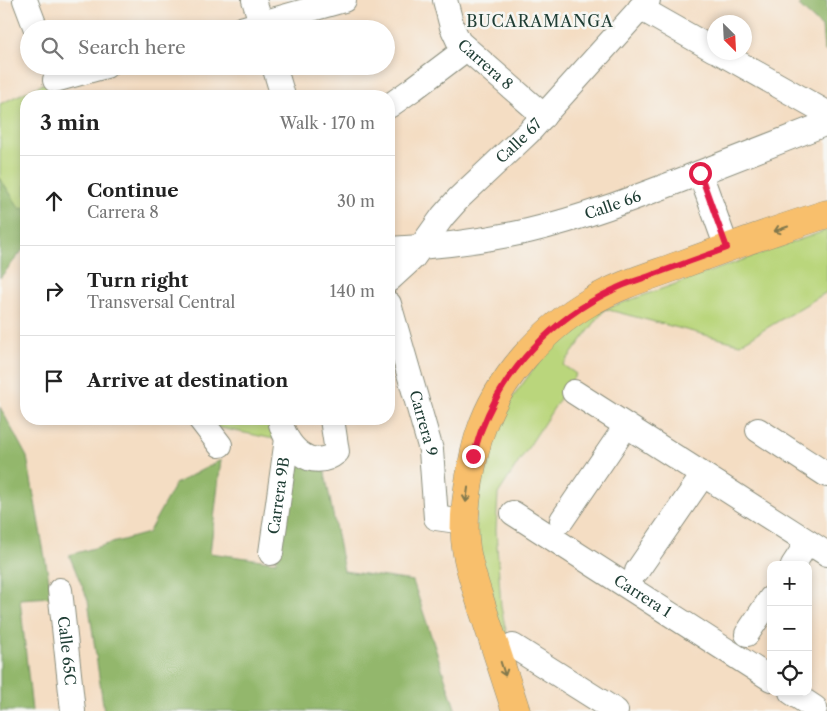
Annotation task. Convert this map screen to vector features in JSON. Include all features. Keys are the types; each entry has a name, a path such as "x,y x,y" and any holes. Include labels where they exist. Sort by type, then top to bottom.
{"main road":[{"path":"516,711 468,562 464,522 473,456 489,412 502,389 530,351 548,332 574,312 615,288 827,214"}],"street":[{"path":"25,0 33,20"},
{"path":"254,0 255,20"},
{"path":"278,20 344,0"},
{"name":"Carrera 8","path":"445,0 454,32 459,42 544,116"},
{"path":"644,4 707,45"},
{"name":"Calle 67","path":"395,275 414,258 459,198 511,150 544,116 644,4"},
{"path":"395,102 466,49"},
{"path":"733,60 827,113"},
{"path":"55,81 75,75"},
{"path":"277,75 281,90"},
{"name":"Calle 66","path":"395,248 420,248 488,239 566,220 652,191 827,123"},
{"path":"700,173 727,248"},
{"name":"Carrera 9","path":"395,325 431,450 436,518 464,522"},
{"path":"574,392 817,548 799,561"},
{"path":"205,425 220,445"},
{"name":"Carrera 9B","path":"283,429 296,451 305,457 317,461 332,456 337,452 333,425"},
{"path":"562,520 626,426"},
{"name":"Carrera 9B","path":"271,553 283,429"},
{"path":"758,430 827,475"},
{"path":"637,571 703,475"},
{"name":"Carrera 1","path":"513,513 767,676"},
{"name":"Calle 65C","path":"60,590 73,711"},
{"path":"748,634 767,604"},
{"path":"513,646 616,711"},
{"path":"801,696 819,703"}],"green space":[{"path":"803,0 827,0 827,52 824,50 822,27 799,6"},
{"path":"47,82 50,90 30,90"},
{"path":"20,95 20,209 0,178 0,104"},
{"path":"0,178 20,209 20,253 0,278"},
{"path":"827,230 827,292 740,344 605,309"},
{"path":"605,309 563,365 576,374 498,494 496,530 501,607 520,696 493,612 475,534 478,487 490,447 508,404 545,353 575,325"},
{"path":"0,407 27,457 52,597 20,599 32,711 0,711"},
{"path":"214,425 273,425 274,439 216,427"},
{"path":"221,460 210,553 276,562 289,461 324,468 344,571 413,581 456,711 104,711 88,600 69,555 148,533 175,484"}],"district":[{"name":"BUCARAMANGA","path":"540,21"}],"route":[{"path":"473,456 489,412 502,389 530,351 566,317 615,288 727,248 700,173"}]}
